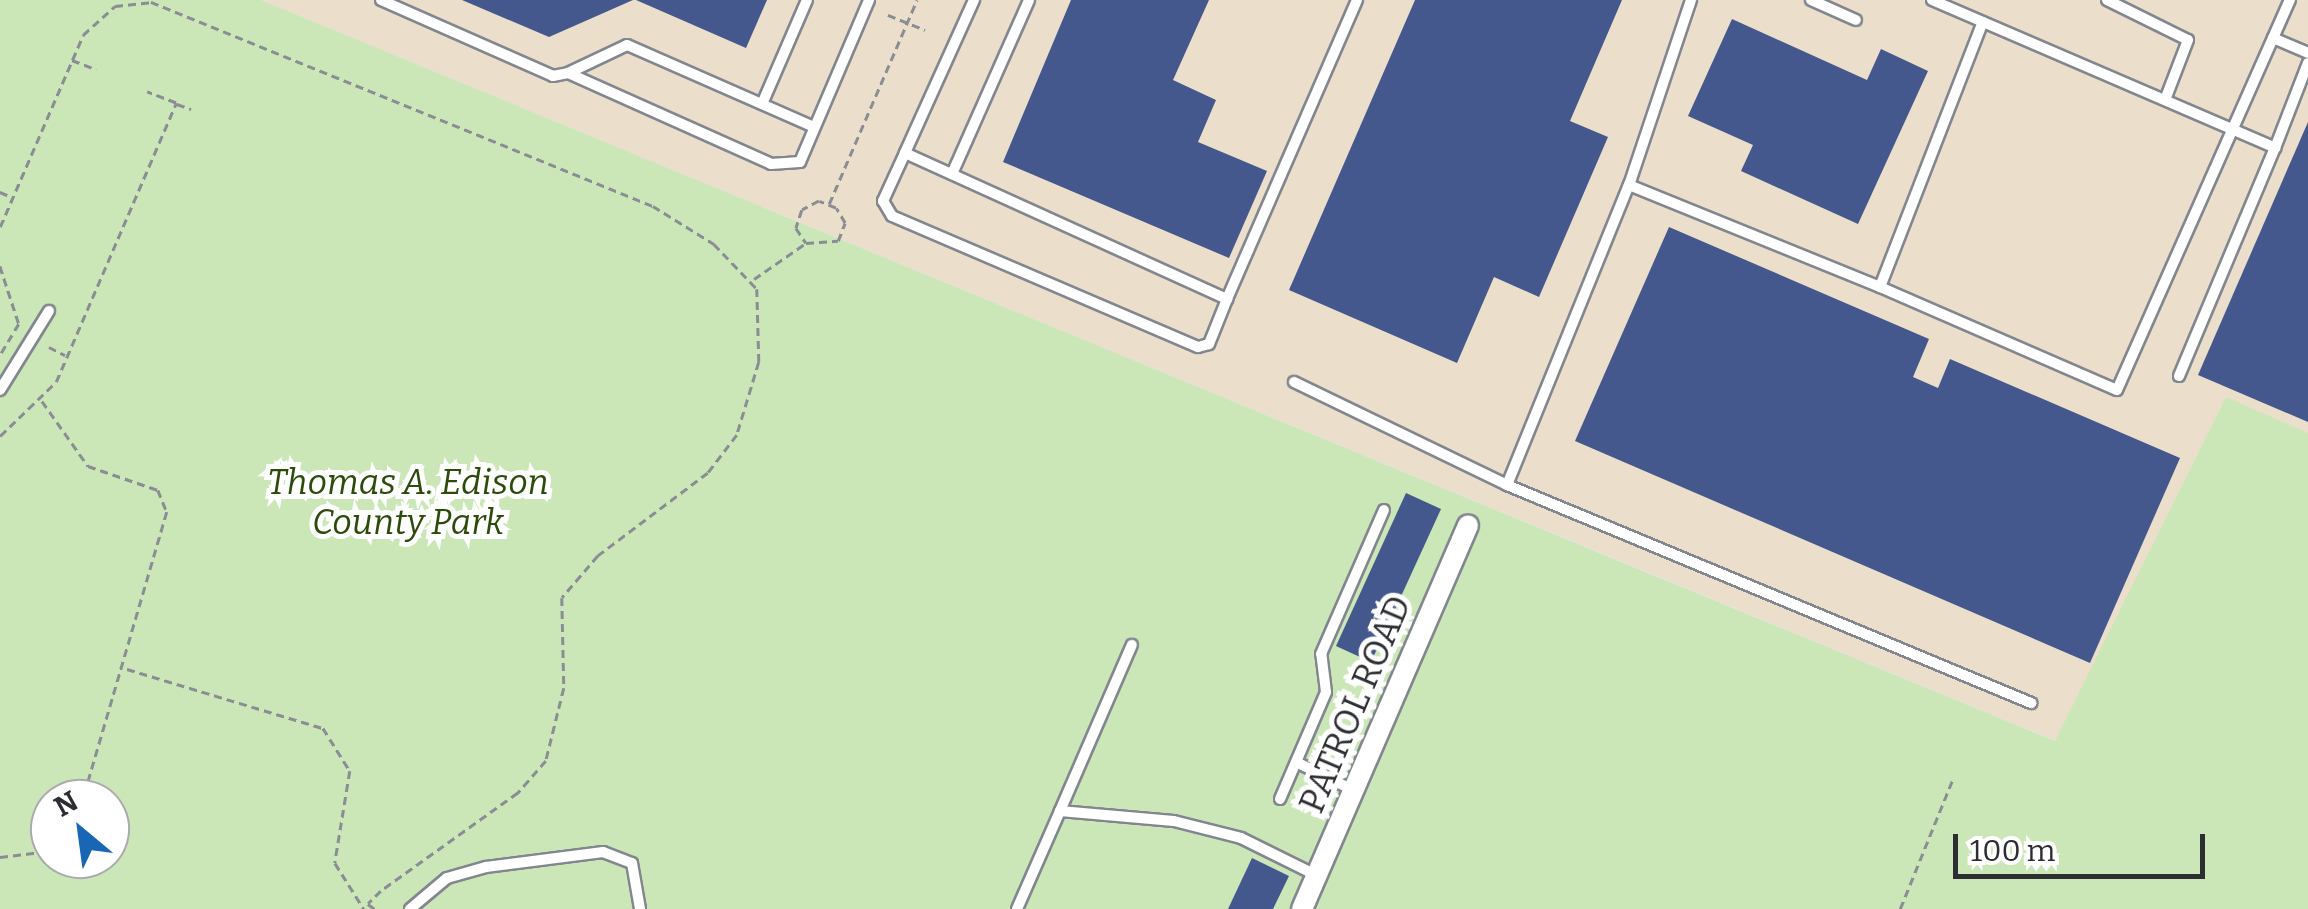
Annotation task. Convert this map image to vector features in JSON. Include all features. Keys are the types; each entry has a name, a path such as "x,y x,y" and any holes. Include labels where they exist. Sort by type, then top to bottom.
{"street":[{"name":"PATROL ROAD","path":"1302,909 1468,525"}],"lane":[{"path":"381,0 554,76 568,74 627,44 814,126"},
{"path":"762,104 807,0"},
{"path":"568,74 771,164 800,162 868,0"},
{"path":"974,0 883,201 892,216 1198,347 1209,344 1357,0"},
{"path":"952,174 1029,0"},
{"path":"1507,485 1629,185 1691,0"},
{"path":"1811,0 1856,20"},
{"path":"1932,0 2276,148"},
{"path":"2107,0 2188,40 2165,100"},
{"path":"1629,185 1880,287 2117,390 2290,0"},
{"path":"1880,287 1983,22"},
{"path":"2274,38 2308,53"},
{"path":"2179,376 2308,63"},
{"path":"905,153 1227,300"},
{"path":"0,390 50,311"},
{"path":"1294,382 1507,485 2031,702"},
{"path":"1280,799 1326,692 1320,654 1384,510"},
{"path":"1017,909 1132,645"},
{"path":"1296,762 1353,790"},
{"path":"1060,810 1174,820 1240,838 1316,875"},
{"path":"410,909 447,878 486,867 603,852 632,863 640,909"}],"path":[{"path":"752,280 806,243 832,244 843,232 829,204 916,0"},
{"path":"0,227 71,59 91,23 116,6 174,7 652,206 752,280 761,350 738,435 708,473 598,556 562,598 564,688 546,761 518,793 364,909"},
{"path":"888,14 926,30"},
{"path":"71,59 96,70"},
{"path":"147,92 191,109"},
{"path":"0,436 42,401 66,356 176,103"},
{"path":"0,192 12,197"},
{"path":"806,243 796,228 802,210 829,204"},
{"path":"0,266 19,324 0,356"},
{"path":"48,347 66,356"},
{"path":"42,401 88,466 165,500 125,668 89,779"},
{"path":"125,668 323,728 350,771 335,862 374,909"},
{"path":"1900,909 1952,780"},
{"path":"0,857 30,853"}],"shaded area":[{"path":"261,0 2308,0 2308,845"}],"green space":[{"name":"Thomas A. Edison County Park","path":"0,0 261,0 2055,741 2226,397 2308,433 2308,909 0,909"}],"building":[{"path":"462,0 633,0 549,37"},
{"path":"636,0 767,0 746,48"},
{"path":"1071,0 1209,0 1173,80 1216,100 1198,142 1267,171 1229,258 1003,162"},
{"path":"1415,0 1622,0 1570,121 1608,137 1539,297 1494,277 1457,363 1289,290"},
{"path":"1732,19 1867,80 1881,49 1928,71 1858,224 1741,171 1753,145 1688,116"},
{"path":"2308,122 2308,422 2198,375"},
{"path":"1669,227 1929,339 1913,377 1938,388 1950,359 2180,458 2090,663 1575,441"},
{"path":"1406,493 1441,509 1371,662 1336,646"},
{"path":"1252,858 1289,876 1273,909 1228,909"}]}
